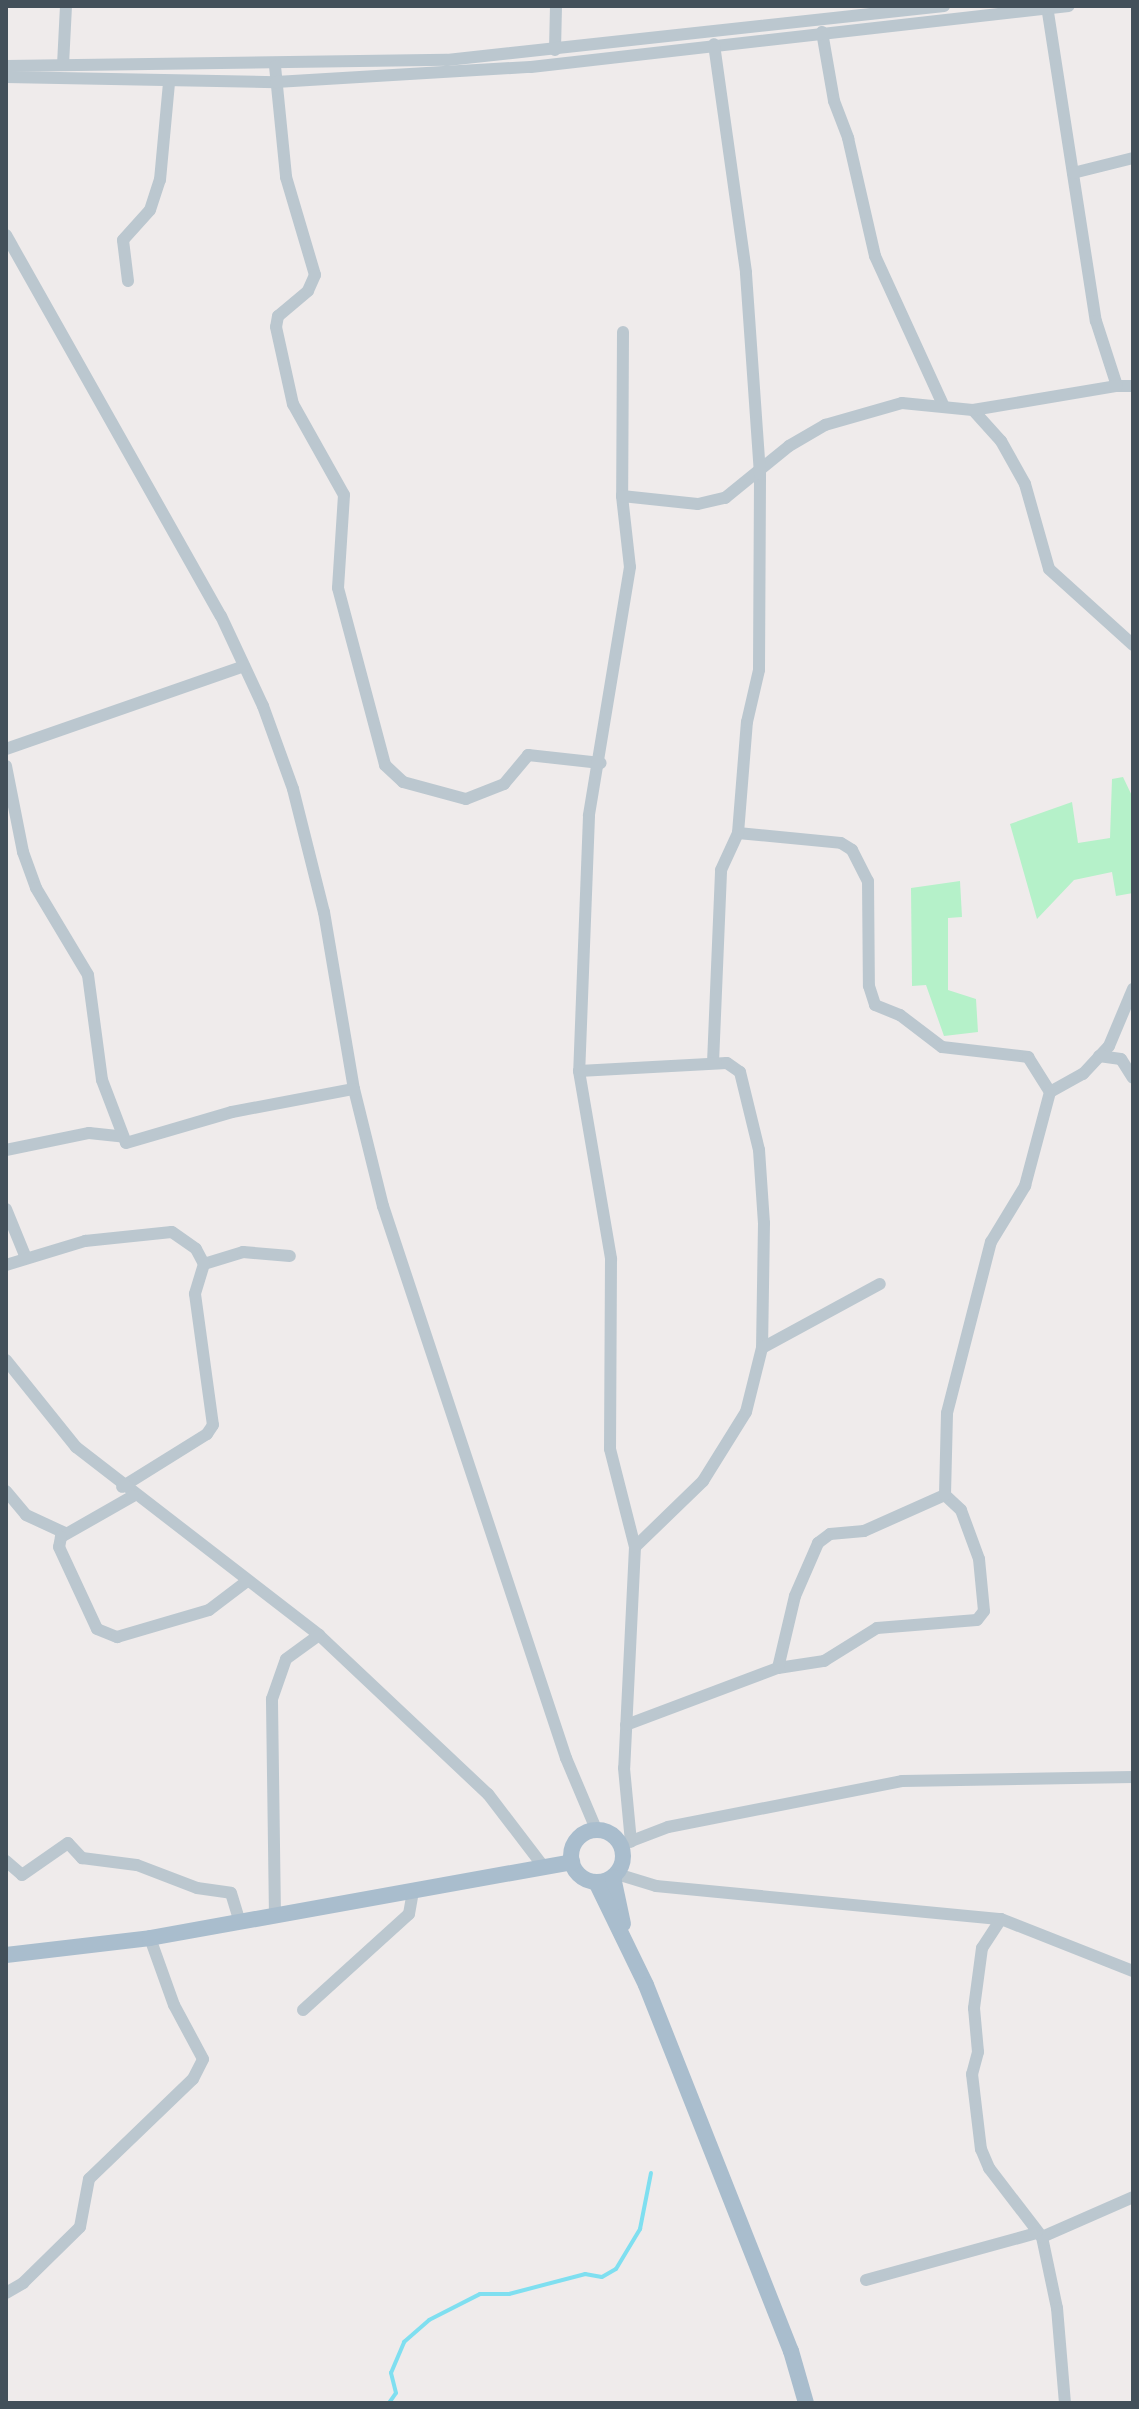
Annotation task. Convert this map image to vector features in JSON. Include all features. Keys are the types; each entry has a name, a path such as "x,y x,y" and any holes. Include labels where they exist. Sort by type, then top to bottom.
{"main road":[{"path":"572,1862 579,1837 596,1829 611,1833 626,1844 615,1876 628,1945"},
{"path":"6,1955 150,1938 572,1862"},
{"path":"572,1862 585,1879 596,1882 615,1876"},
{"path":"596,1882 628,1945 791,2351 806,2403"}],"street":[{"path":"63,65 66,6"},
{"path":"555,50 556,6"},
{"path":"6,66 275,66 555,50 944,6"},
{"path":"6,77 169,83 276,82 531,67 1069,6"},
{"path":"1047,8 1096,321 1117,386"},
{"path":"822,32 834,101 848,138 875,256 944,407"},
{"path":"713,1063 721,870 738,833 747,722 759,670 760,474 746,272 714,44"},
{"path":"275,66 286,177 315,275 308,291 278,316 276,327 293,404 344,495 338,588 385,765 403,782 466,799 504,784 528,755 601,763"},
{"path":"128,281 123,240 150,210 160,180 169,83"},
{"path":"1073,173 1133,158"},
{"path":"6,235 221,616 293,789 324,912 354,1089 383,1206 566,1758 596,1829"},
{"path":"623,332 622,496 630,567 601,763 589,816 579,1071 611,1259 610,1449 635,1547 626,1725 626,1844 668,1827 902,1781 1133,1777"},
{"path":"622,496 698,504 725,498 760,474 789,446 837,421 902,403 973,410 1133,386"},
{"path":"973,410 1001,441 1025,484 1049,569 1133,645"},
{"path":"6,749 244,666"},
{"path":"6,766 23,852 36,888 88,975 102,1080 120,1136"},
{"path":"738,833 841,843 852,850 868,881 869,986 875,1005 900,1015 942,1047 1028,1057 1050,1092"},
{"path":"626,1725 778,1668 824,1661 871,1629 977,1620 984,1611 979,1559 961,1510 945,1495 947,1413 987,1256 1025,1186 1050,1092 1083,1074 1099,1056 1127,1016 1133,989"},
{"path":"1099,1056 1121,1059 1133,1078"},
{"path":"579,1071 727,1063 740,1072 754,1110 764,1223 762,1348 746,1412 703,1481 635,1547"},
{"path":"6,1150 89,1133 120,1136 136,1144 232,1112 354,1089"},
{"path":"6,1209 26,1258"},
{"path":"6,1265 85,1241 172,1232 185,1237 204,1264"},
{"path":"204,1264 243,1252 290,1256"},
{"path":"204,1264 195,1294 213,1425 207,1434 65,1533 59,1547 97,1629 107,1635 209,1610 247,1581"},
{"path":"762,1348 880,1284"},
{"path":"6,1360 76,1447 128,1491 319,1635 488,1794 543,1866"},
{"path":"6,1491 26,1515 65,1533"},
{"path":"778,1668 795,1596 818,1543 830,1534 864,1531 945,1495"},
{"path":"275,1917 272,1699 286,1659 319,1635"},
{"path":"6,1861 22,1875 68,1843 82,1858 137,1865 197,1888 231,1893 240,1923"},
{"path":"615,1876 656,1886 1001,1919 1133,1971"},
{"path":"303,2010 409,1914 413,1891"},
{"path":"1001,1919 988,1933 978,1968 974,2008 978,2052 972,2074 985,2159 1039,2235 1057,2308 1065,2403"},
{"path":"6,2293 80,2227 89,2179 193,2079 203,2059 174,2005 150,1938"},
{"path":"866,2280 1039,2235 1133,2197"}],"green space":[{"path":"1123,777 1133,798 1133,893 1116,896 1112,872 1074,880 1037,919 1010,824 1072,802 1078,843 1110,838 1112,779"},
{"path":"960,881 962,917 948,918 948,990 976,999 978,1032 944,1036 926,985 912,986 911,888"}],"waterway":[{"path":"389,2403 396,2393 391,2373 404,2342 429,2320 480,2294 509,2294 585,2274 602,2277 616,2269 640,2229 651,2173"}]}
